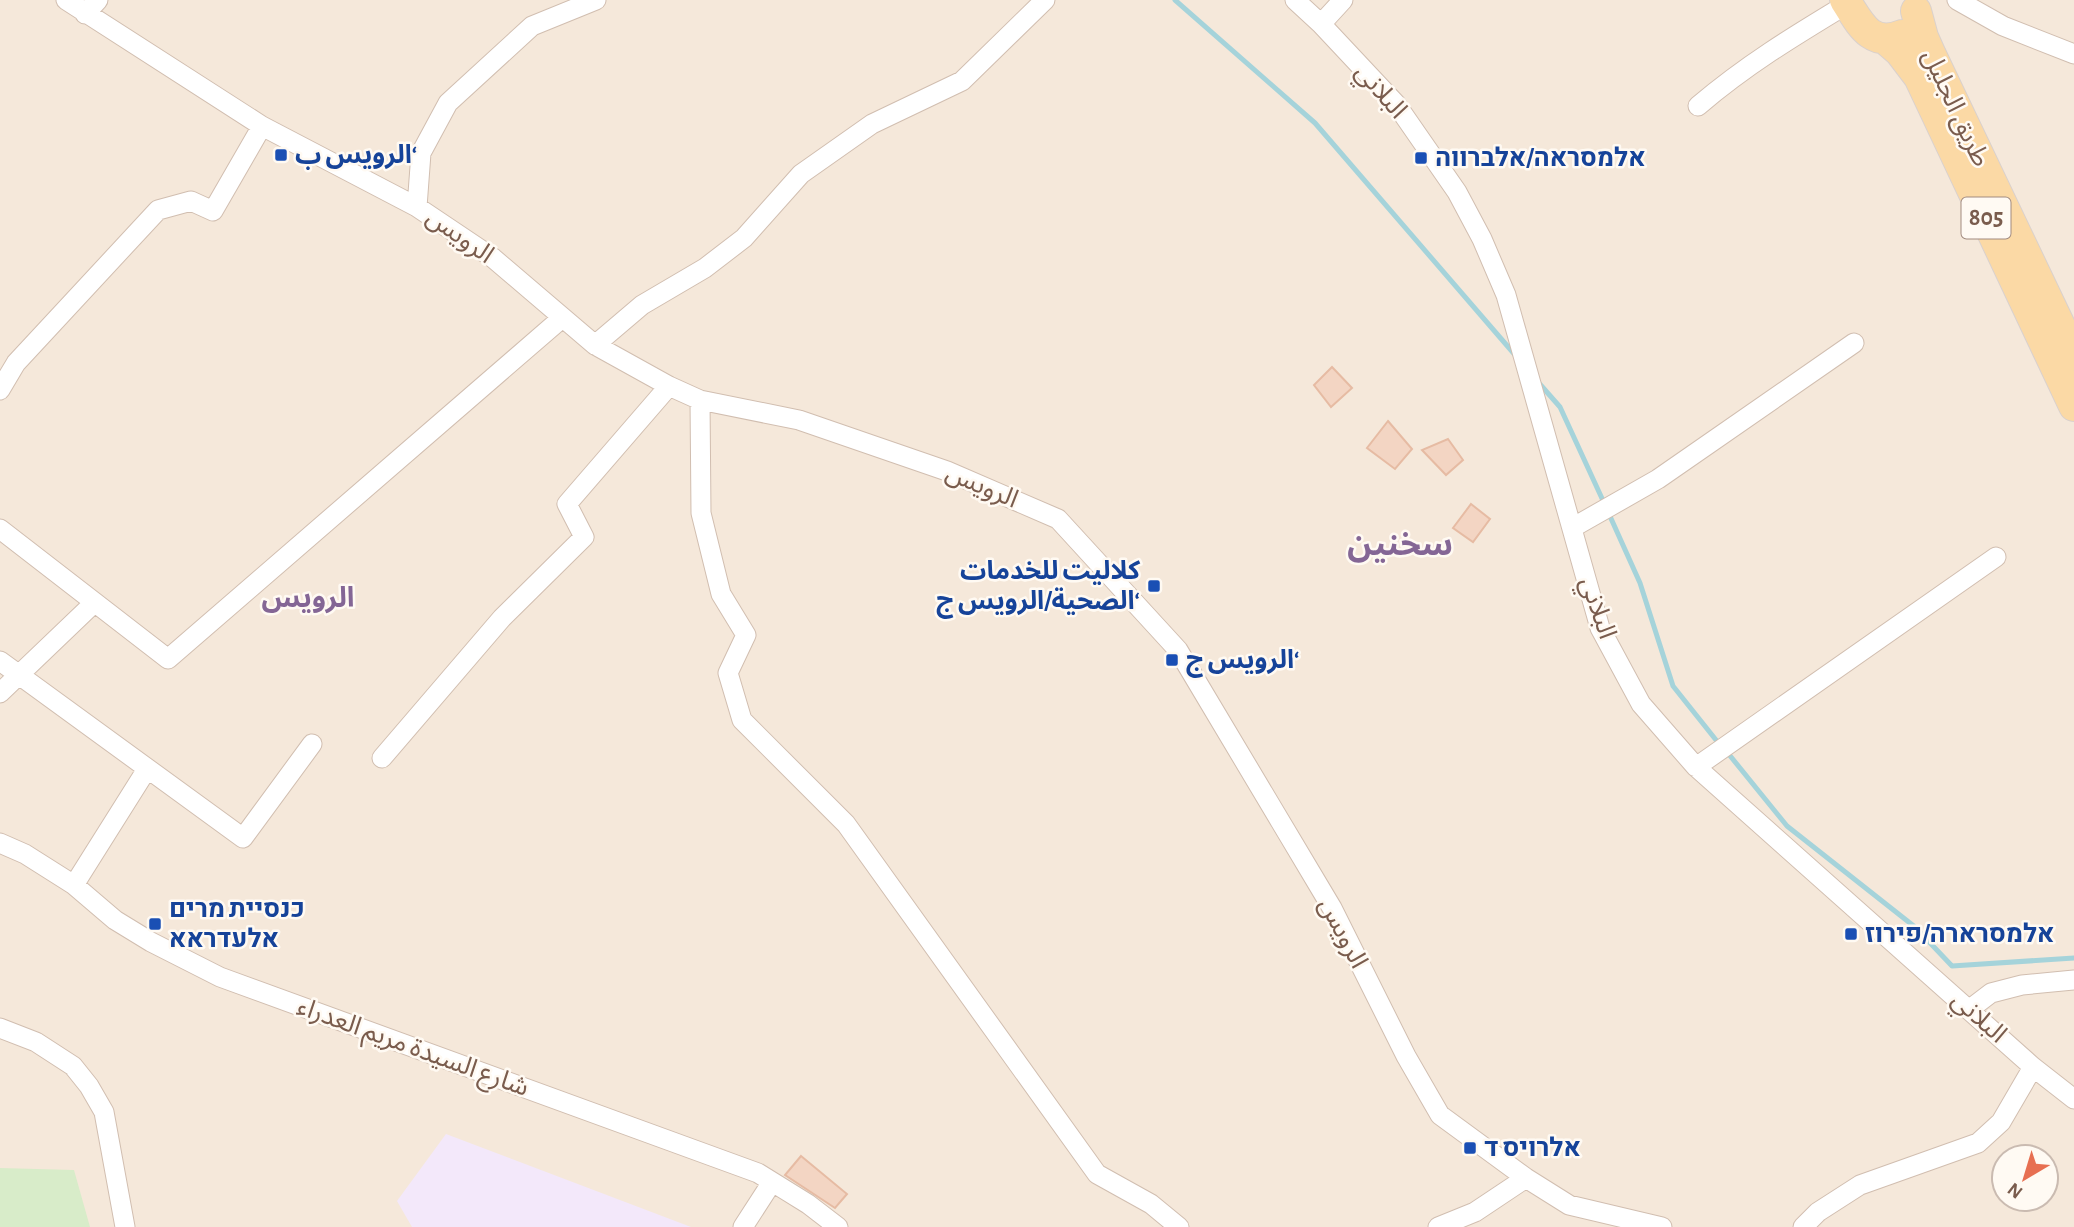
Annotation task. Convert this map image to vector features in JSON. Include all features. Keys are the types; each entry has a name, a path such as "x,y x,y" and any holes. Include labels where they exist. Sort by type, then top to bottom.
{"main road":[{"name":"805","path":"1846,2 1868,33 1885,39 1903,34 1910,28 1916,6"},
{"name":"طريق الجليل","path":"1916,6 1923,37 1931,55 2074,355"},
{"name":"طريق الجليل","path":"1885,39 1900,52 1919,77 2074,406"}],"street":[{"name":"الرويس","path":"66,0 92,7 262,126 418,207 493,258 595,345 669,386 700,400 799,419 947,471 1058,519 1178,650 1332,908 1406,1056 1440,1115 1526,1178 1569,1205 1662,1227"},
{"path":"418,207 421,153 447,103 532,26 596,0"},
{"path":"595,345 642,305 705,268 744,238 801,174 872,124 962,81 1045,0"},
{"name":"البلاني","path":"1295,0 1396,104 1457,192 1482,239 1506,295 1600,628 1641,704 1696,767 2033,1067 2074,1099"},
{"path":"1321,24 1343,0"},
{"path":"1957,0 2003,26 2074,54"},
{"path":"1698,106 1734,75 1846,2"},
{"path":"0,390 16,363 158,210 191,201 213,211 262,126"},
{"path":"0,529 168,660 562,318"},
{"path":"1572,527 1658,479 1854,344"},
{"path":"382,758 502,618 584,537 568,505 669,386"},
{"path":"700,400 701,513 721,594 746,635 728,673 742,720 846,824 1097,1174 1151,1204 1179,1227"},
{"path":"1696,767 1996,557"},
{"path":"0,693 94,603"},
{"path":"0,661 243,838 312,744"},
{"path":"74,885 148,769"},
{"name":"شارع السيدة مريم العدراء","path":"0,843 25,854 74,885 115,919 142,937 220,977 758,1173 808,1204 838,1227"},
{"path":"1970,1009 1991,993 2022,985 2074,980"},
{"path":"0,1028 36,1042 73,1066 89,1086 104,1112 125,1227"},
{"path":"1803,1227 1818,1212 1860,1185 1978,1143 2001,1122 2033,1067"},
{"path":"1438,1227 1475,1212 1526,1178"},
{"path":"743,1227 772,1182"}],"shaded area":[{"name":"سخنين","path":"0,0 2074,0 2074,1227 0,1227"},
{"path":"446,1134 691,1227 412,1227 397,1201"}],"green space":[{"path":"0,1168 74,1170 90,1227 0,1227"}],"building":[{"path":"1332,367 1352,388 1331,407 1314,385"},
{"path":"1388,421 1412,449 1395,469 1367,448"},
{"path":"1448,439 1463,460 1446,475 1422,450"},
{"path":"1471,504 1490,519 1473,542 1453,528"},
{"path":"801,1156 847,1194 835,1208 785,1175"}],"waterway":[{"path":"1175,0 1315,123 1516,356"},
{"path":"1538,382 1560,407 1605,505"},
{"path":"1609,514 1640,583 1673,686 1720,745"},
{"path":"1727,752 1787,826 1915,927 1952,966 2074,958"}],"place":[{"name":"الرويس ب‘","path":"281,155"},
{"name":"אלמסראה/אלברווה","path":"1421,158"},
{"name":"كلاليت للخدمات الصحية/الرويس ج‘","path":"1154,586"},
{"name":"الرويس ج‘","path":"1172,660"},
{"name":"כנסיית מרים אלעדראא","path":"155,924"},
{"name":"אלמסרארה/פירוז","path":"1851,934"},
{"name":"אלרויס ד","path":"1470,1148"}],"district":[{"name":"سخنين","path":"1400,545"},
{"name":"الرويس","path":"308,599"}]}
